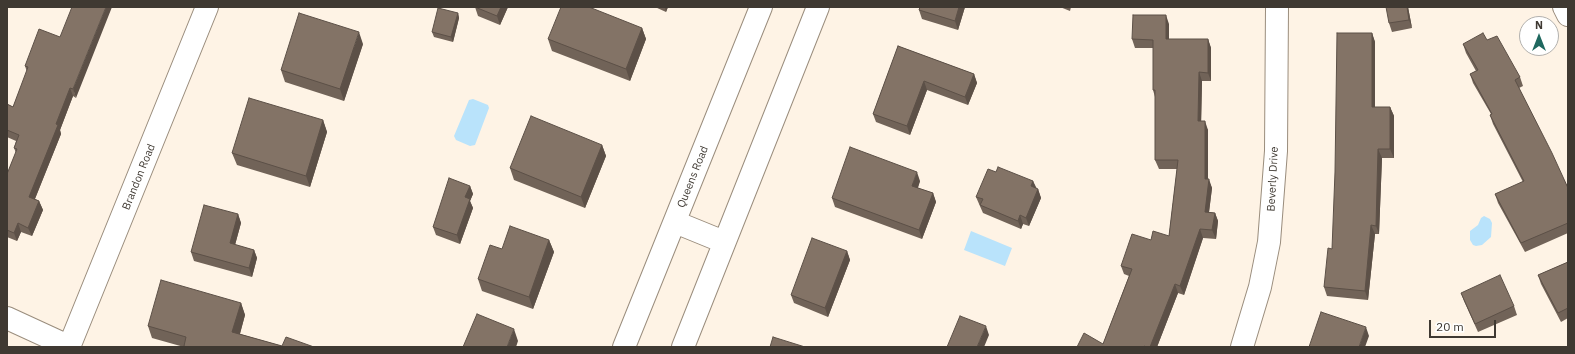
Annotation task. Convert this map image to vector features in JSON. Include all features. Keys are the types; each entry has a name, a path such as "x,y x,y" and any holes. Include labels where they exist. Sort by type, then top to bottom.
{"street":[{"name":"Brandon Road","path":"70,347 207,7"},
{"name":"Queens Road","path":"624,347 761,7"},
{"path":"682,347 818,7"},
{"name":"Beverly Drive","path":"1242,347 1260,287 1269,242 1276,151 1277,7"},
{"path":"1564,7 1568,15"},
{"path":"675,222 724,242"},
{"path":"7,318 70,347"}],"water":[{"path":"473,99 488,105 489,108 475,145 470,146 456,140 454,136 469,100"},
{"path":"1484,216 1490,219 1492,223 1491,237 1482,245 1476,246 1473,245 1470,240 1470,231 1478,225 1481,218"},
{"path":"971,231 1012,248 1005,266 964,250"}],"building":[{"path":"72,7 106,7 73,89 70,88 56,124 58,125 29,197 39,201 28,228 18,223 14,233 7,230 7,174 17,149 14,148 19,135 7,130 7,104 13,107 28,67 25,66 39,29 60,37"},
{"path":"475,7 501,7 497,16"},
{"path":"561,7 589,7 642,28 626,69 548,39"},
{"path":"920,7 959,7 955,21 919,10"},
{"path":"1386,7 1407,7 1409,20 1389,23"},
{"path":"438,8 458,13 451,37 432,32"},
{"path":"299,13 359,32 340,89 281,70"},
{"path":"1133,15 1166,15 1166,39 1208,39 1208,73 1199,72 1198,121 1205,121 1205,179 1209,179 1205,212 1215,213 1212,230 1200,229 1180,286 1175,284 1150,347 1077,347 1084,333 1103,344 1132,269 1121,266 1132,234 1151,240 1153,231 1169,236 1178,160 1155,160 1153,40 1132,39"},
{"path":"1337,33 1372,33 1372,107 1390,107 1390,149 1378,149 1376,226 1371,225 1365,291 1324,287 1328,248 1332,249 1335,172"},
{"path":"1483,33 1487,40 1497,36 1520,77 1515,80 1568,188 1568,223 1521,243 1495,194 1524,181 1490,115 1492,114 1470,74 1478,70 1463,44"},
{"path":"898,46 974,74 965,97 924,81 907,126 873,114"},
{"path":"249,98 323,120 306,176 232,153"},
{"path":"531,116 602,145 581,197 510,168"},
{"path":"850,147 917,172 912,186 933,193 919,230 832,198"},
{"path":"998,167 1033,181 1031,186 1038,189 1026,218 1020,215 1018,221 980,205 983,199 976,197 988,169 996,172"},
{"path":"449,178 470,186 465,197 470,199 457,235 433,227"},
{"path":"204,205 238,214 230,243 254,250 249,268 191,252"},
{"path":"510,226 549,240 529,297 478,279 490,245 502,249"},
{"path":"812,238 847,251 825,308 791,295"},
{"path":"1568,262 1568,308 1558,313 1538,275"},
{"path":"1500,275 1514,306 1475,324 1461,293"},
{"path":"161,280 241,303 232,332 282,346 286,337 314,347 186,347 184,346 186,337 148,326"},
{"path":"1321,312 1366,327 1359,347 1309,347"},
{"path":"477,314 514,329 507,347 463,347"},
{"path":"960,316 986,326 977,347 947,347"},
{"path":"773,337 805,347 770,347"}]}
